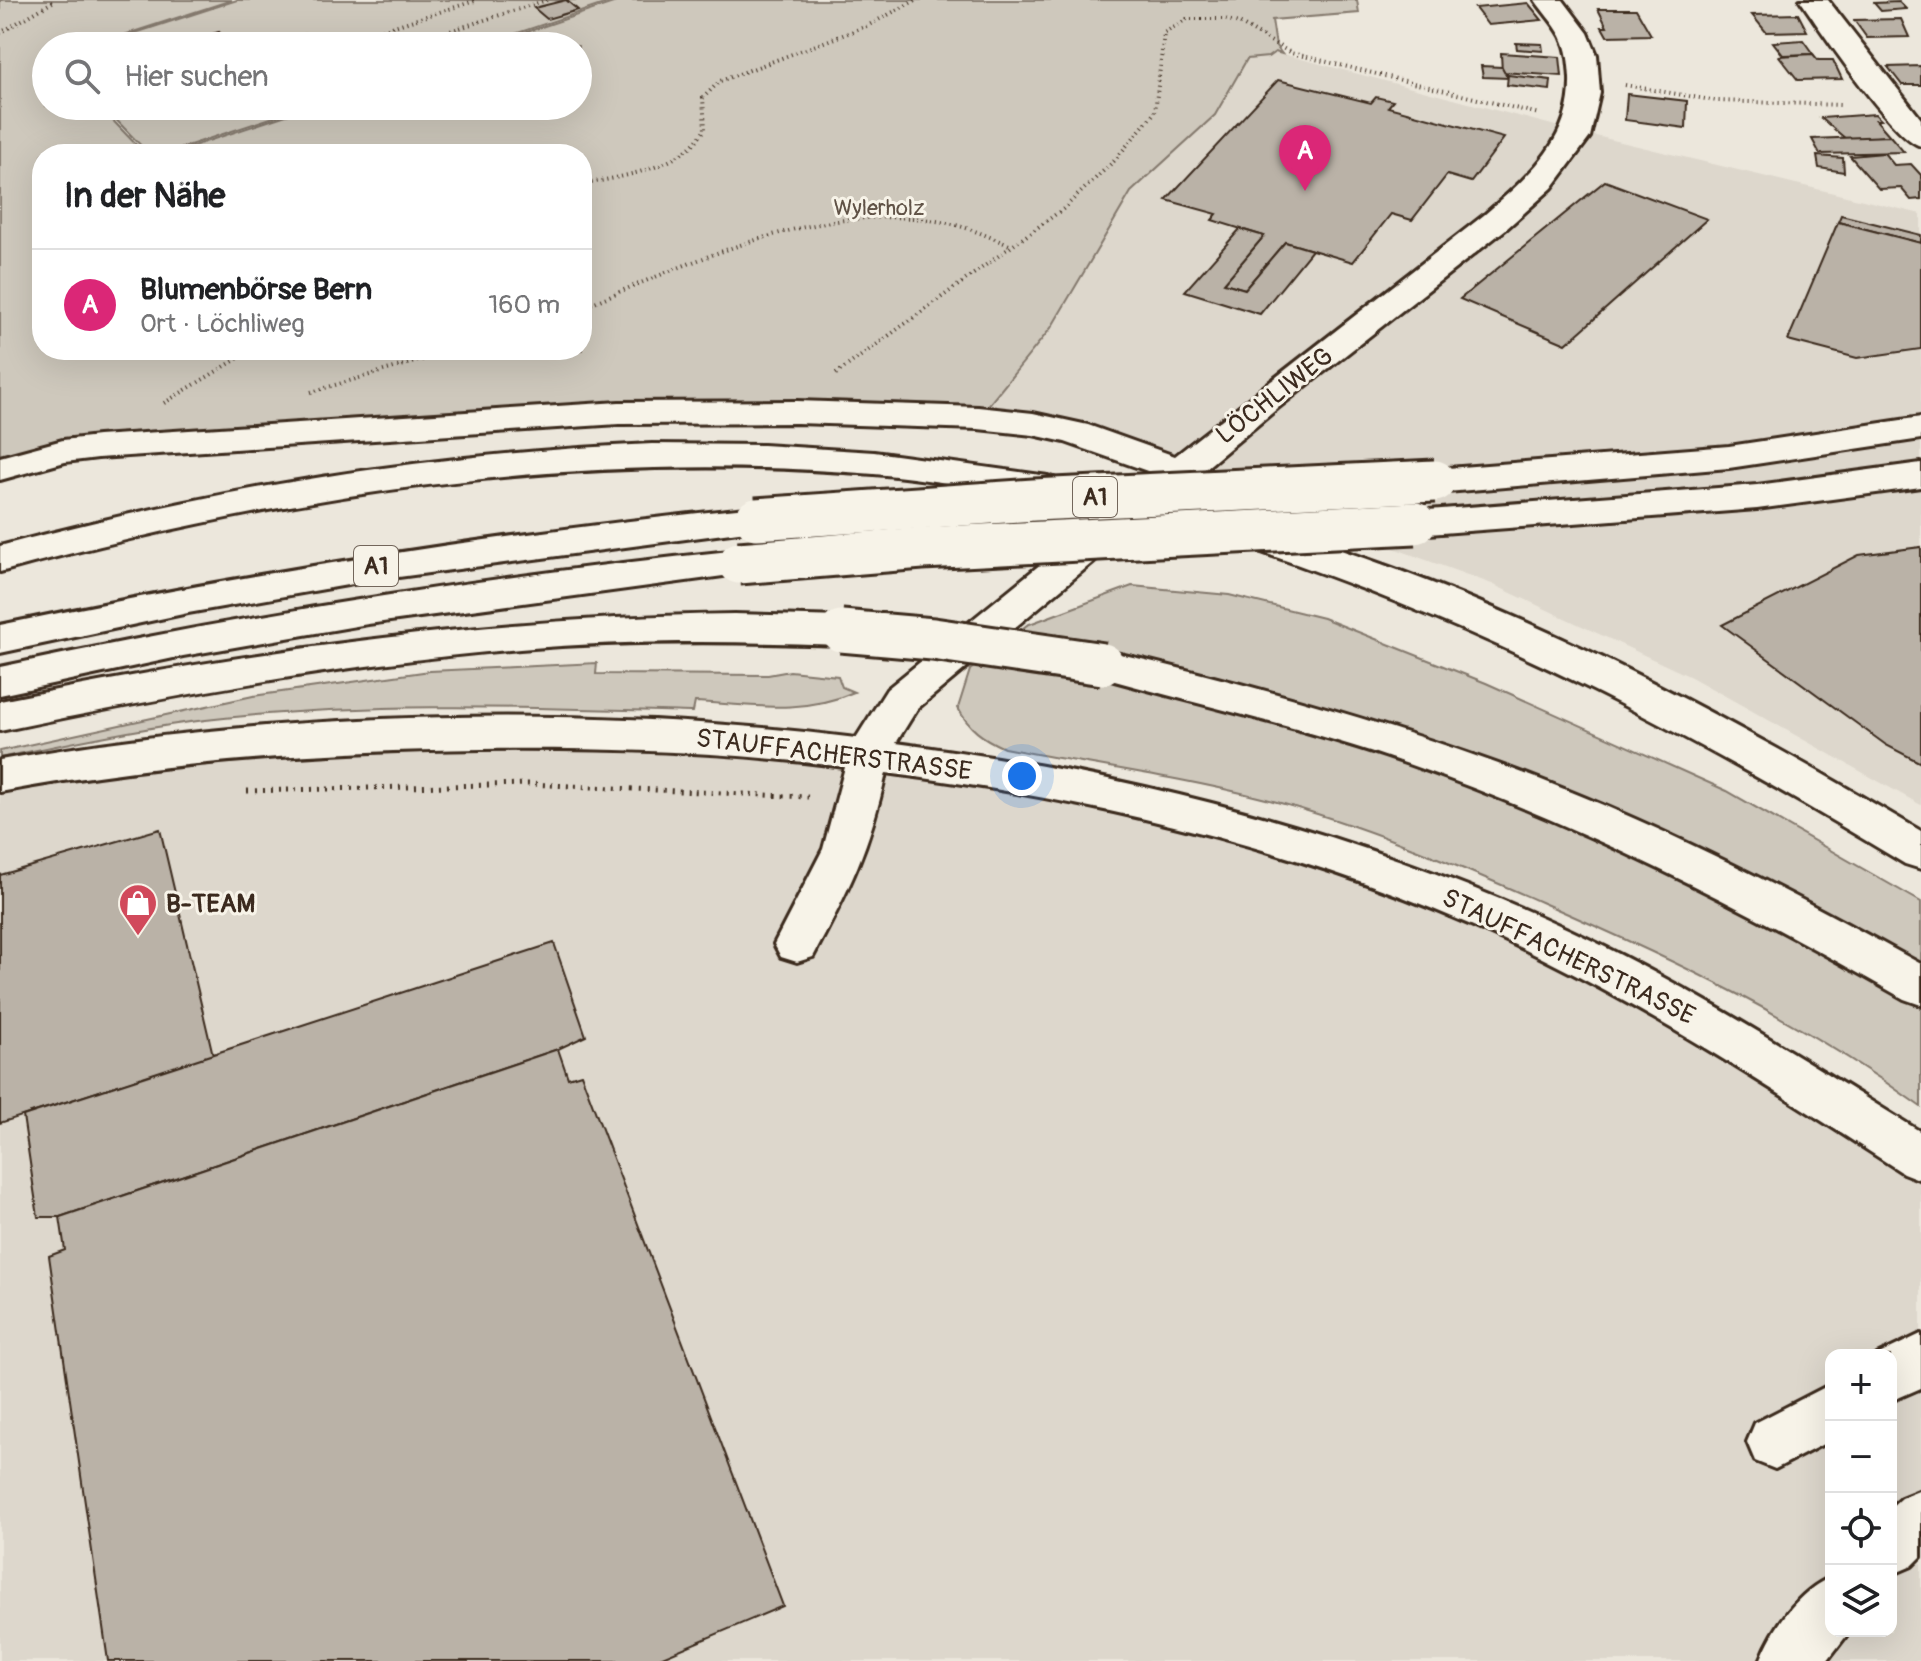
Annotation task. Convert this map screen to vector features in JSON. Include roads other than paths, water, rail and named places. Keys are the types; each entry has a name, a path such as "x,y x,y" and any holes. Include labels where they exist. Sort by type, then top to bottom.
{"main road":[{"name":"LÖCHLIWEG","path":"797,944 844,849 859,802 868,754 881,724 928,675 1179,470 1495,222 1541,181 1575,137 1585,93 1583,55 1574,33 1549,0"},
{"path":"1814,0 1890,102 1921,137"},
{"path":"0,469 63,451 98,447 200,443 619,413 797,412 978,418 1033,424 1089,437 1179,470"},
{"name":"A1","path":"0,639 161,604 417,560 756,519 989,503 1435,481 1729,457 1921,428"},
{"path":"0,559 112,528 332,482 451,467 571,457 687,455 809,459 945,472 1048,488 1214,524 1396,585 1580,662 1698,721 1921,852"},
{"name":"A1","path":"0,681 166,646 424,601 739,563 922,548 1415,523 1743,499 1921,475"},
{"path":"0,716 199,676 414,643 652,627 841,631 933,639 1103,664 1289,708 1417,749 1549,798 1705,868 1809,920 1921,986"},
{"name":"STAUFFACHERSTRASSE","path":"0,776 152,750 238,741 489,732 703,736 868,754 978,771 1177,811 1277,838 1432,890 1502,919 1648,991 1788,1072 1921,1158"},
{"path":"1897,1373 1921,1359"},
{"path":"1775,1442 1825,1413"},
{"path":"1897,1540 1921,1518"},
{"path":"1790,1661 1825,1615"}],"place":[{"name":"Blumenbörse Bern","path":"1305,191"},
{"name":"B-TEAM","path":"138,937"}],"park label":[{"name":"Wylerholz","path":"879,207"}]}
